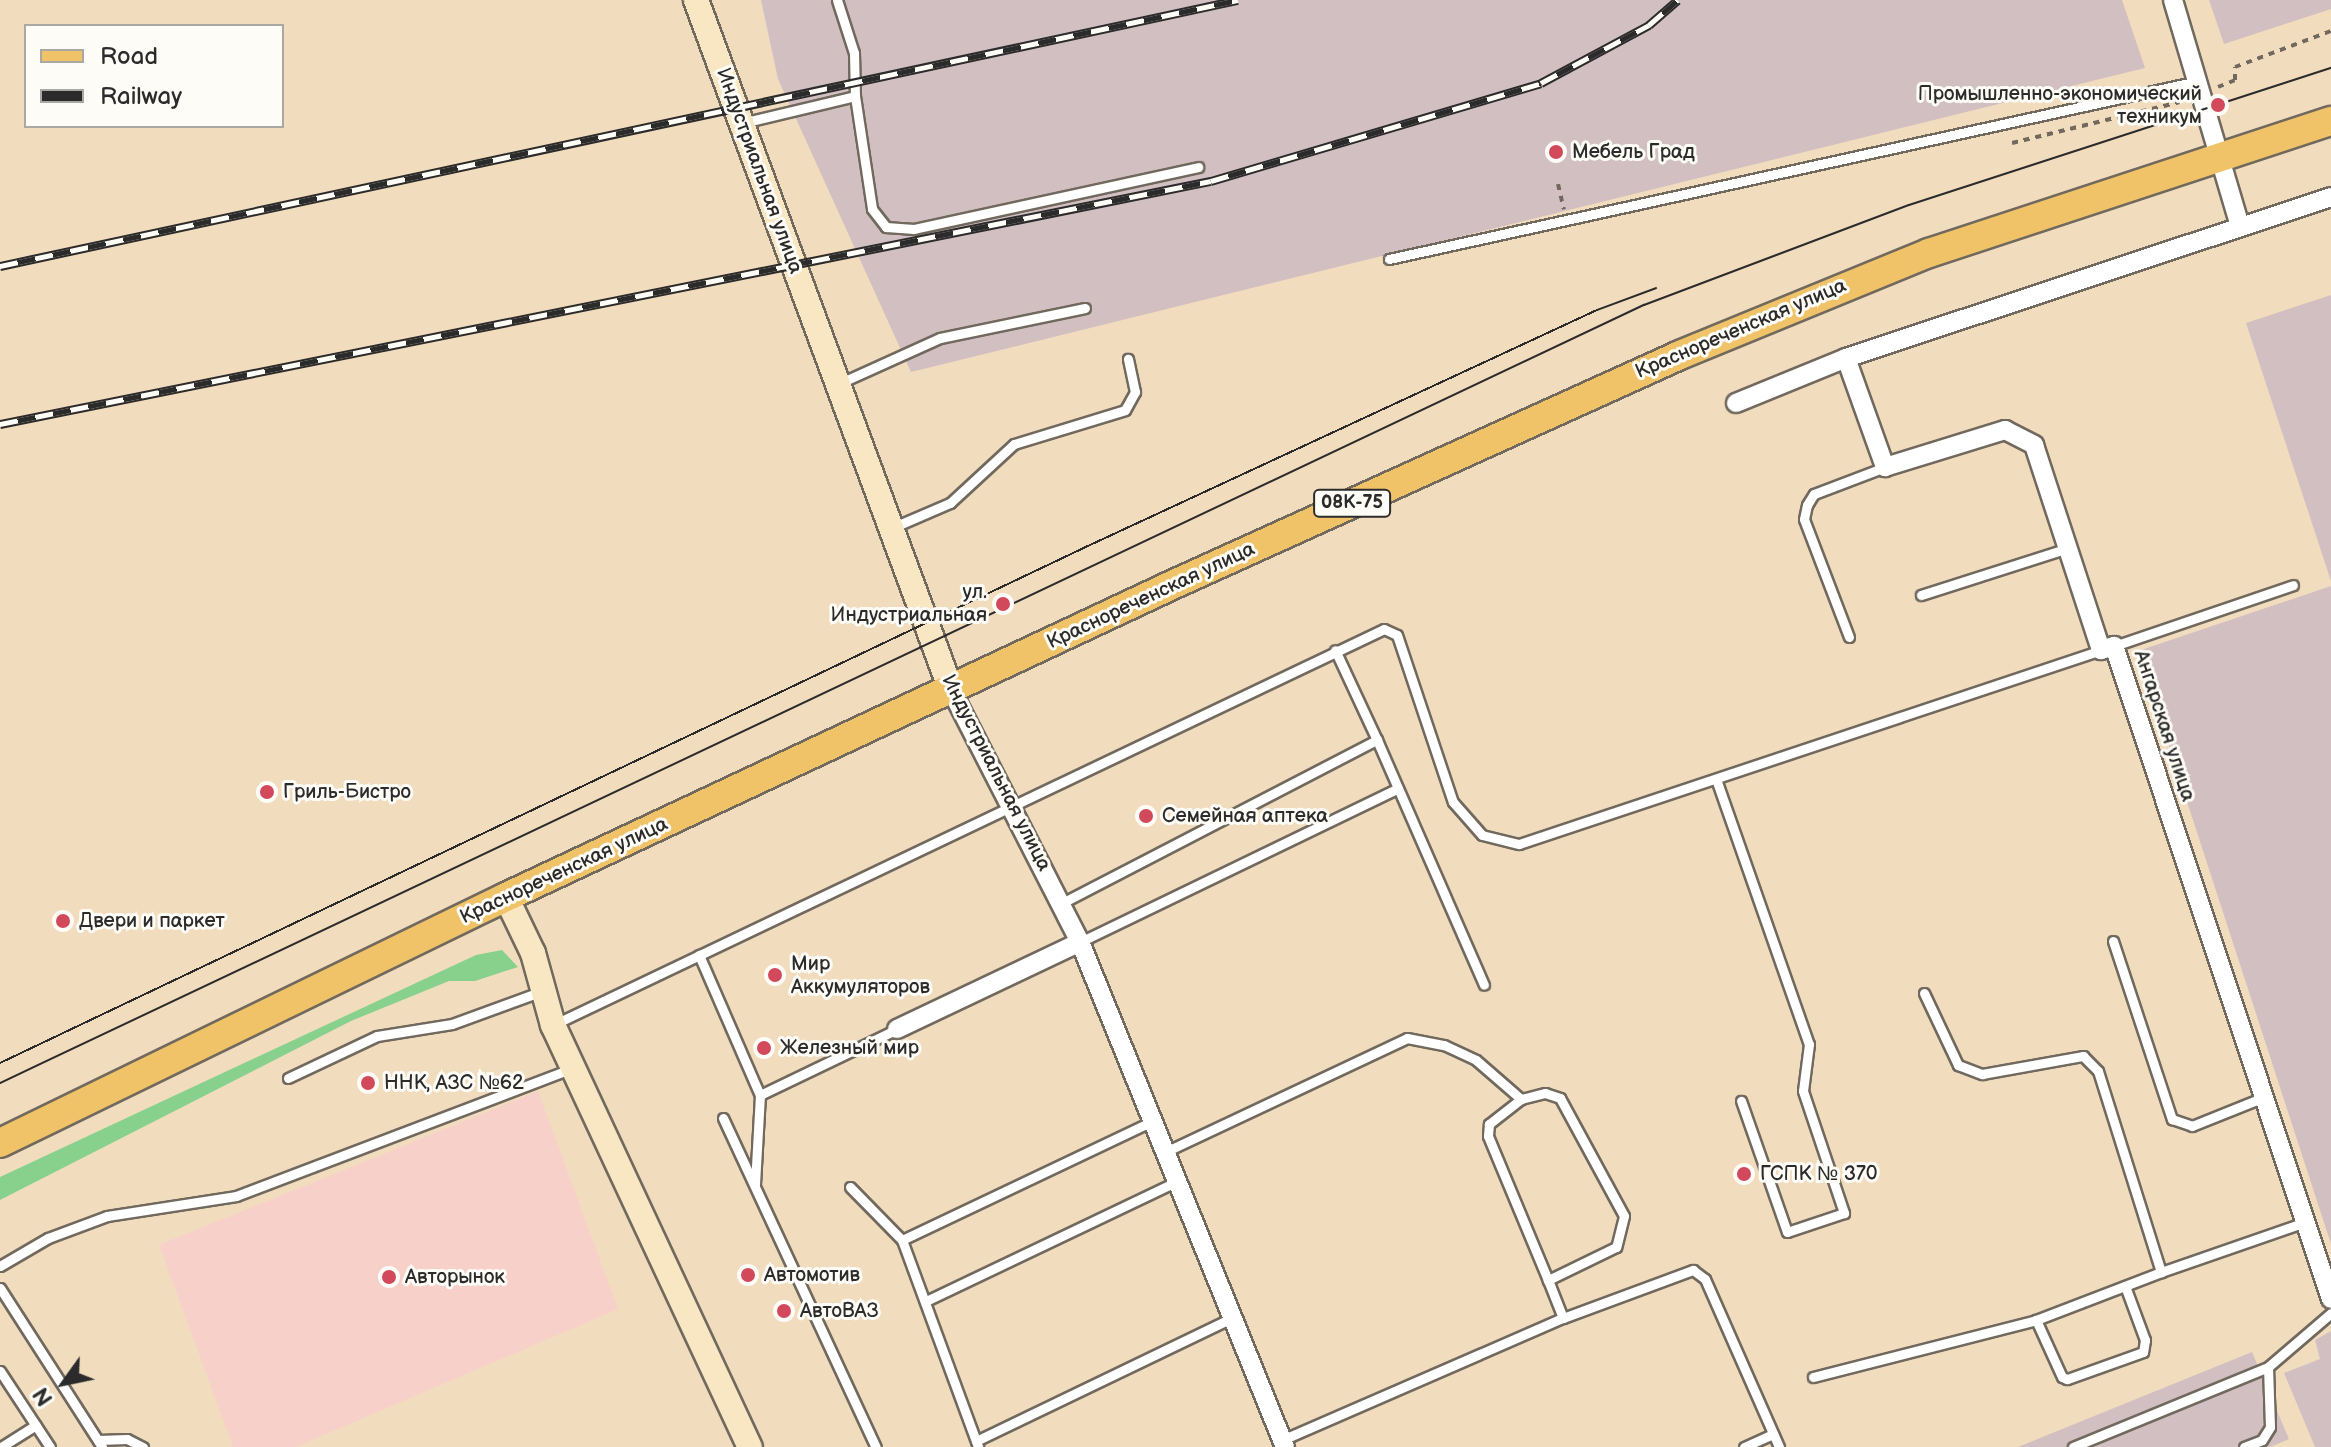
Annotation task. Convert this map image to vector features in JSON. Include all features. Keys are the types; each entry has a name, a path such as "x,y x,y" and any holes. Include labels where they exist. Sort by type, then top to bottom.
{"main road":[{"name":"Краснореченская улица","path":"0,1143 506,897 1172,585 1829,290 2331,121"}],"street":[{"name":"Индустриальная улица","path":"696,0 951,690 1015,808 1080,942 1284,1444"},
{"path":"2173,0 2240,226"},
{"path":"1736,403 1846,358 2331,197"},
{"path":"1846,358 1885,467"},
{"name":"Ангарская улица","path":"1885,467 2005,430 2034,445 2068,548 2108,648 2331,1299"},
{"path":"506,897 533,953 540,992 553,1025 750,1447"},
{"path":"897,1029 1080,942"}],"lane":[{"path":"837,0 854,53 855,96 872,209 886,227 914,229 1198,167"},
{"path":"1389,259 2198,81"},
{"path":"742,123 855,96"},
{"path":"838,384 940,338 1085,308"},
{"path":"891,528 950,503 1014,444 1125,410 1135,392 1128,359"},
{"path":"1849,637 1804,519 1807,505 1814,494 1885,467"},
{"path":"1921,595 2068,548"},
{"path":"553,1025 1015,808 1335,650 1384,629 1397,635 1453,802 1482,835 1519,844 2293,585"},
{"path":"1335,650 1484,985"},
{"path":"1062,903 1377,740"},
{"path":"1716,779 1809,1044 1803,1091 1844,1213 1787,1232 1741,1101"},
{"path":"1080,942 1398,788"},
{"path":"2113,941 2172,1119 2192,1126 2264,1097"},
{"path":"699,955 760,1095 755,1187"},
{"path":"288,1078 377,1036 452,1024 540,992"},
{"path":"1924,993 1958,1065 1982,1074 2083,1056 2098,1071 2161,1272"},
{"path":"760,1095 897,1029"},
{"path":"1165,1152 1407,1038 1444,1045 1476,1060 1521,1099"},
{"path":"0,1266 48,1238 107,1216 236,1196 573,1068"},
{"path":"1548,1280 1616,1247 1624,1216 1560,1098 1545,1093 1521,1099 1489,1124 1488,1136 1563,1318"},
{"path":"723,1118 876,1447"},
{"path":"902,1240 1153,1121"},
{"path":"926,1301 1176,1182"},
{"path":"850,1187 902,1240 977,1444 1232,1318"},
{"path":"1813,1377 2036,1320 2305,1222"},
{"path":"1284,1444 1563,1318 1693,1270 1705,1279 1779,1447"},
{"path":"2036,1320 2067,1379 2143,1352 2145,1340 2125,1286"},
{"path":"0,1288 100,1444 127,1439 143,1447"},
{"path":"2073,1447 2268,1367 2331,1313"},
{"path":"2244,1447 2262,1440 2270,1427 2268,1367"},
{"path":"0,1371 50,1447"},
{"path":"1,1447 36,1425"},
{"path":"1744,1447 1773,1434"}],"path":[{"path":"1558,184 1567,220"}],"shaded area":[{"path":"761,0 2122,0 2145,68 911,372 778,79"},
{"path":"2209,0 2331,0 2331,9 2224,44"},
{"path":"2331,295 2331,581 2246,323"},
{"path":"2331,586 2331,1244 2138,651"},
{"name":"Авторынок","path":"538,1091 618,1309 296,1447 233,1447 159,1245"},
{"path":"2331,1331 2331,1447 2315,1447 2284,1373 2320,1359 2315,1340"},
{"path":"2252,1352 2289,1439 2270,1447 2018,1447"}],"green space":[{"path":"502,950 518,967 475,981 449,981 351,1021 0,1200 0,1177 476,955"}],"tram line":[{"path":"0,1083 1644,305 1909,205 2331,68"},
{"path":"0,1063 1090,545 1597,310 1656,288"}],"railway":[{"path":"0,266 1238,0"},
{"path":"0,424 1211,181 1541,83 1649,25 1678,0"}],"place":[{"name":"Промышленно-экономический техникум","path":"2218,105"},
{"name":"Мебель Град","path":"1556,152"},
{"name":"ул. Индустриальная","path":"1003,604"},
{"name":"Гриль-Бистро","path":"267,792"},
{"name":"Семейная аптека","path":"1146,816"},
{"name":"Двери и паркет","path":"63,921"},
{"name":"Мир Аккумуляторов","path":"775,975"},
{"name":"Железный мир","path":"764,1048"},
{"name":"ННК, АЗС №62","path":"368,1083"},
{"name":"ГСПК № 370","path":"1744,1174"},
{"name":"Автомотив","path":"748,1275"},
{"name":"Авторынок","path":"389,1277"},
{"name":"АвтоВАЗ","path":"784,1311"}]}
